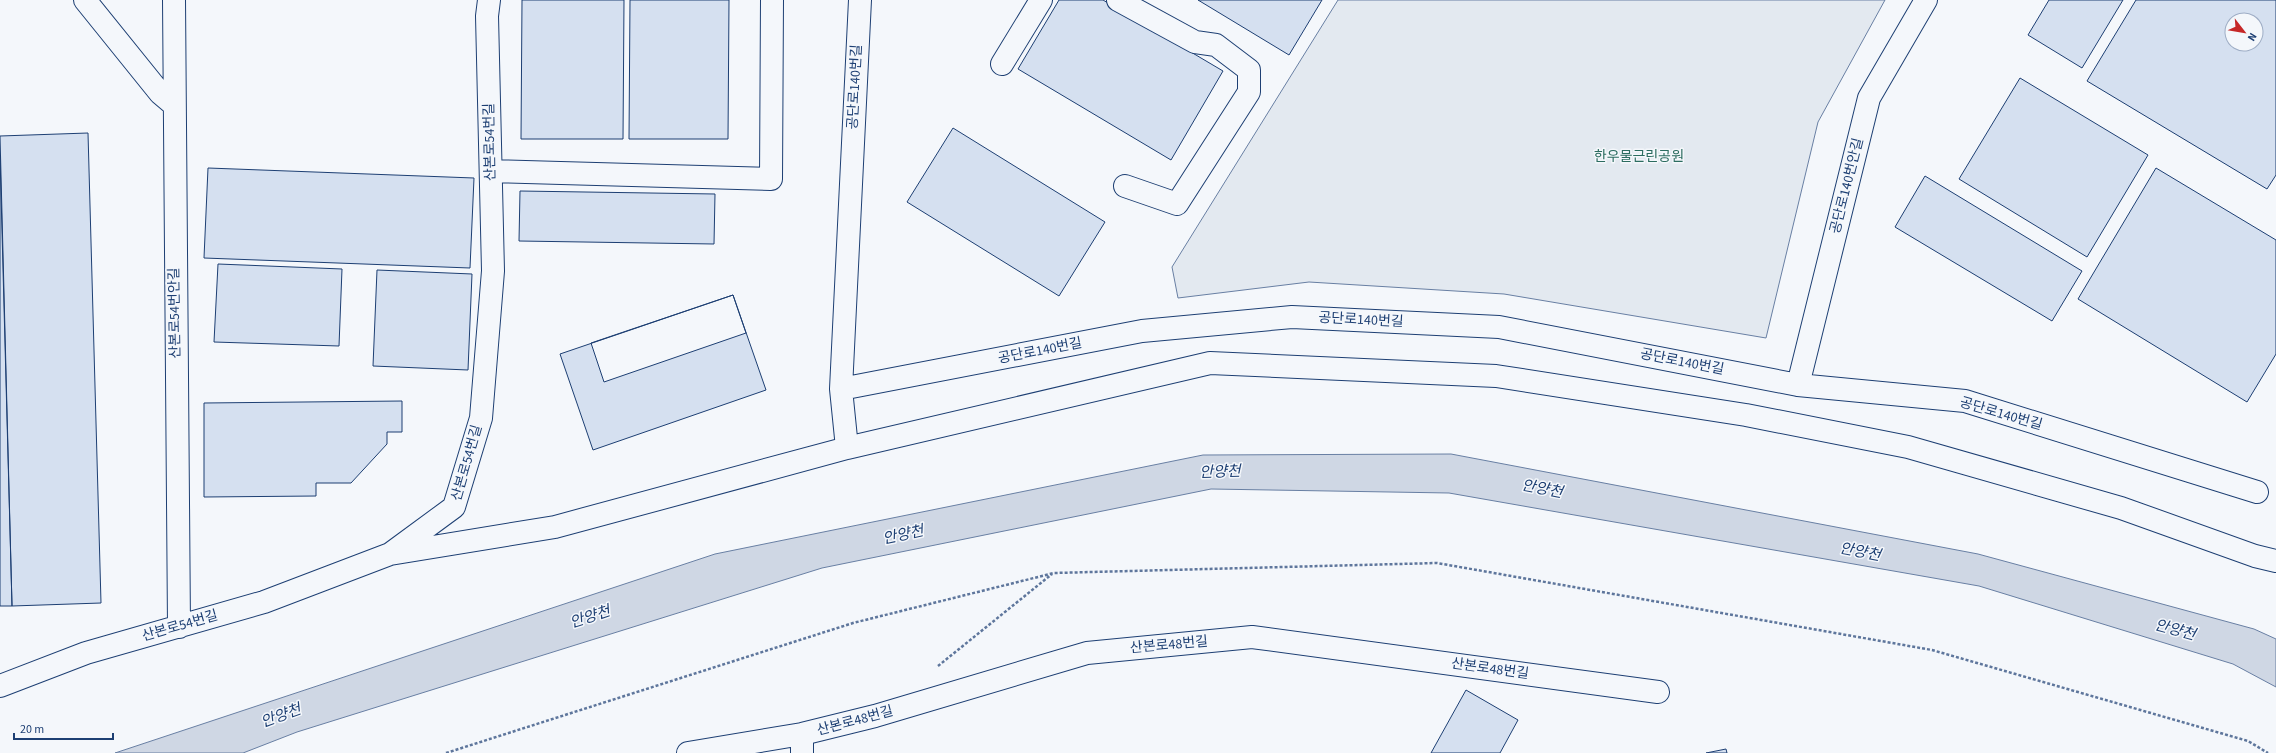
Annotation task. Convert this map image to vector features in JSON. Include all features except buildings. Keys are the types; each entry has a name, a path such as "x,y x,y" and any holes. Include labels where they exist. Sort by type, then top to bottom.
{"street":[{"path":"85,0 160,93 173,104"},
{"name":"산본로54번안길","path":"174,0 173,104 179,626"},
{"name":"산본로54번길","path":"0,686 86,653 264,602 390,554 454,508 481,418 493,271 487,16 490,0"},
{"path":"491,171 771,179 772,0"},
{"name":"공단로140번길","path":"860,0 841,388 1142,332 1292,317 1499,327 1798,385 1965,401 2257,492"},
{"path":"1002,64 1041,0"},
{"path":"1118,0 1195,42 1216,45 1249,70 1249,92 1177,204 1125,186"},
{"name":"공단로140번안길","path":"1798,385 1869,98 1926,0"},
{"path":"390,554 555,527 846,448 1210,362 1496,376 1746,415 1908,447 2121,508 2255,556 2276,561"},
{"path":"841,388 846,448"},
{"name":"산본로48번길","path":"688,753 802,744 876,716 1087,653 1252,637 1658,692"}],"path":[{"path":"937,667 1054,573"}],"green space":[{"name":"한우물근린공원","path":"1338,0 1885,0 1818,122 1766,338 1504,294 1309,282 1178,298 1172,267"}],"water":[{"name":"안양천","path":"1451,454 1978,554 2254,629 2276,639 2276,687 2233,664 1979,586 1449,493 1211,489 822,568 297,732 243,753 115,753 715,554 1203,455"}]}
